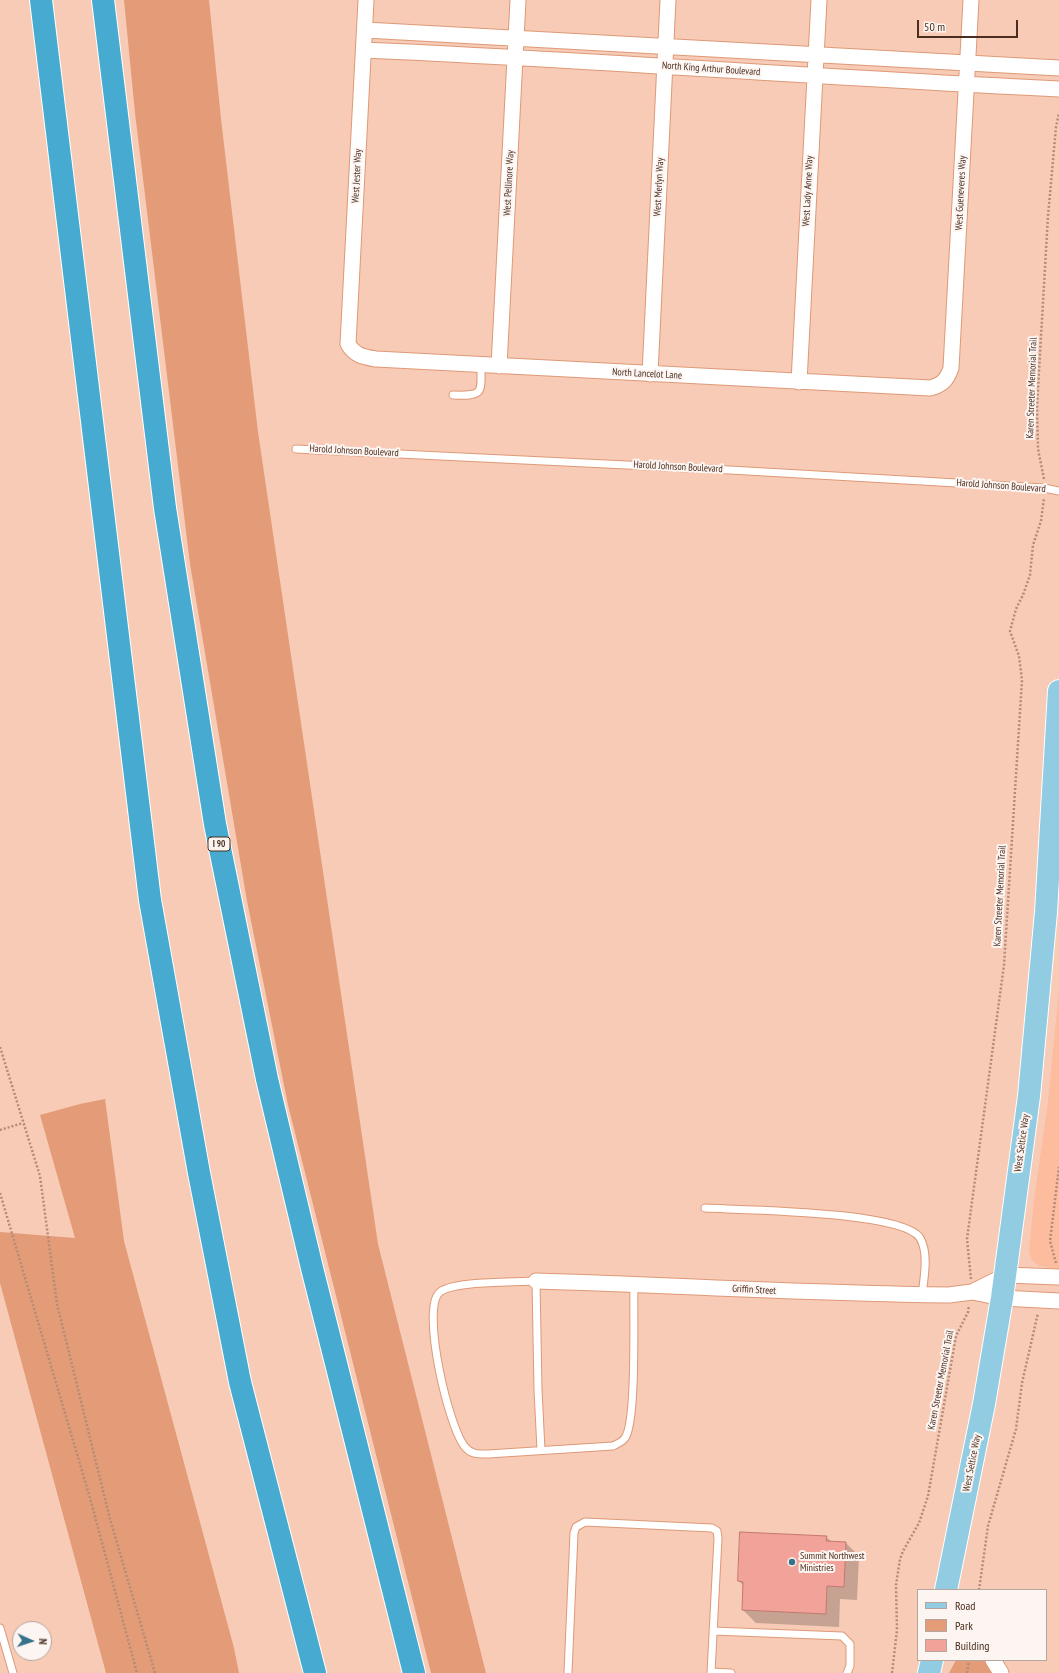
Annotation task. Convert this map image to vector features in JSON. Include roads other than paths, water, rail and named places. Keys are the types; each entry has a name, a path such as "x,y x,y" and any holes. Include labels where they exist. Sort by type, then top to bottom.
{"highway":[{"path":"40,0 150,900 199,1173 240,1382 315,1673"},
{"name":"I 90","path":"103,0 164,508 215,824 267,1079 314,1276 414,1673"}],"main road":[{"name":"West Seltice Way","path":"946,1589 984,1404 1006,1275 1041,979 1058,742 1059,691"},
{"path":"929,1673 932,1661"}],"street":[{"name":"West Jester Way","path":"352,352 348,344 366,0"},
{"name":"West Pellinore Way","path":"499,366 518,0"},
{"name":"West Merlyn Way","path":"650,374 668,0"},
{"name":"West Lady Anne Way","path":"799,382 819,0"},
{"name":"West Gueneveres Way","path":"942,384 951,368 953,344 971,0"},
{"name":"North King Arthur Boulevard","path":"365,30 1059,68"},
{"name":"North King Arthur Boulevard","path":"364,50 515,57 814,76 1059,89"},
{"name":"North Lancelot Lane","path":"352,352 365,358 499,366 930,388 942,384"},
{"path":"1006,1275 1058,1273"},
{"name":"Griffin Street","path":"972,1292 1006,1275"},
{"name":"Griffin Street","path":"536,1281 798,1292 949,1295 972,1292 1002,1298 1059,1301"},
{"path":"995,1661 1001,1673"}],"lane":[{"path":"453,395 474,396 479,392 481,386 481,365"},
{"name":"Harold Johnson Boulevard","path":"296,448 730,470 1044,488 1059,491"},
{"path":"706,1208 846,1216 904,1226 920,1237 924,1251 922,1295"},
{"path":"541,1450 538,1390 536,1281 454,1286 440,1292 434,1303 433,1339 454,1427 466,1449 474,1454 612,1446 618,1444 625,1438 630,1427 632,1406 634,1284"},
{"path":"568,1673 574,1533 576,1527 585,1522 712,1528 717,1531 718,1538 711,1673 731,1673"},
{"path":"0,1628 13,1673"},
{"path":"713,1631 842,1636 850,1644 850,1666 847,1673"}],"place":[{"name":"Summit Northwest Ministries","path":"792,1562"}]}
